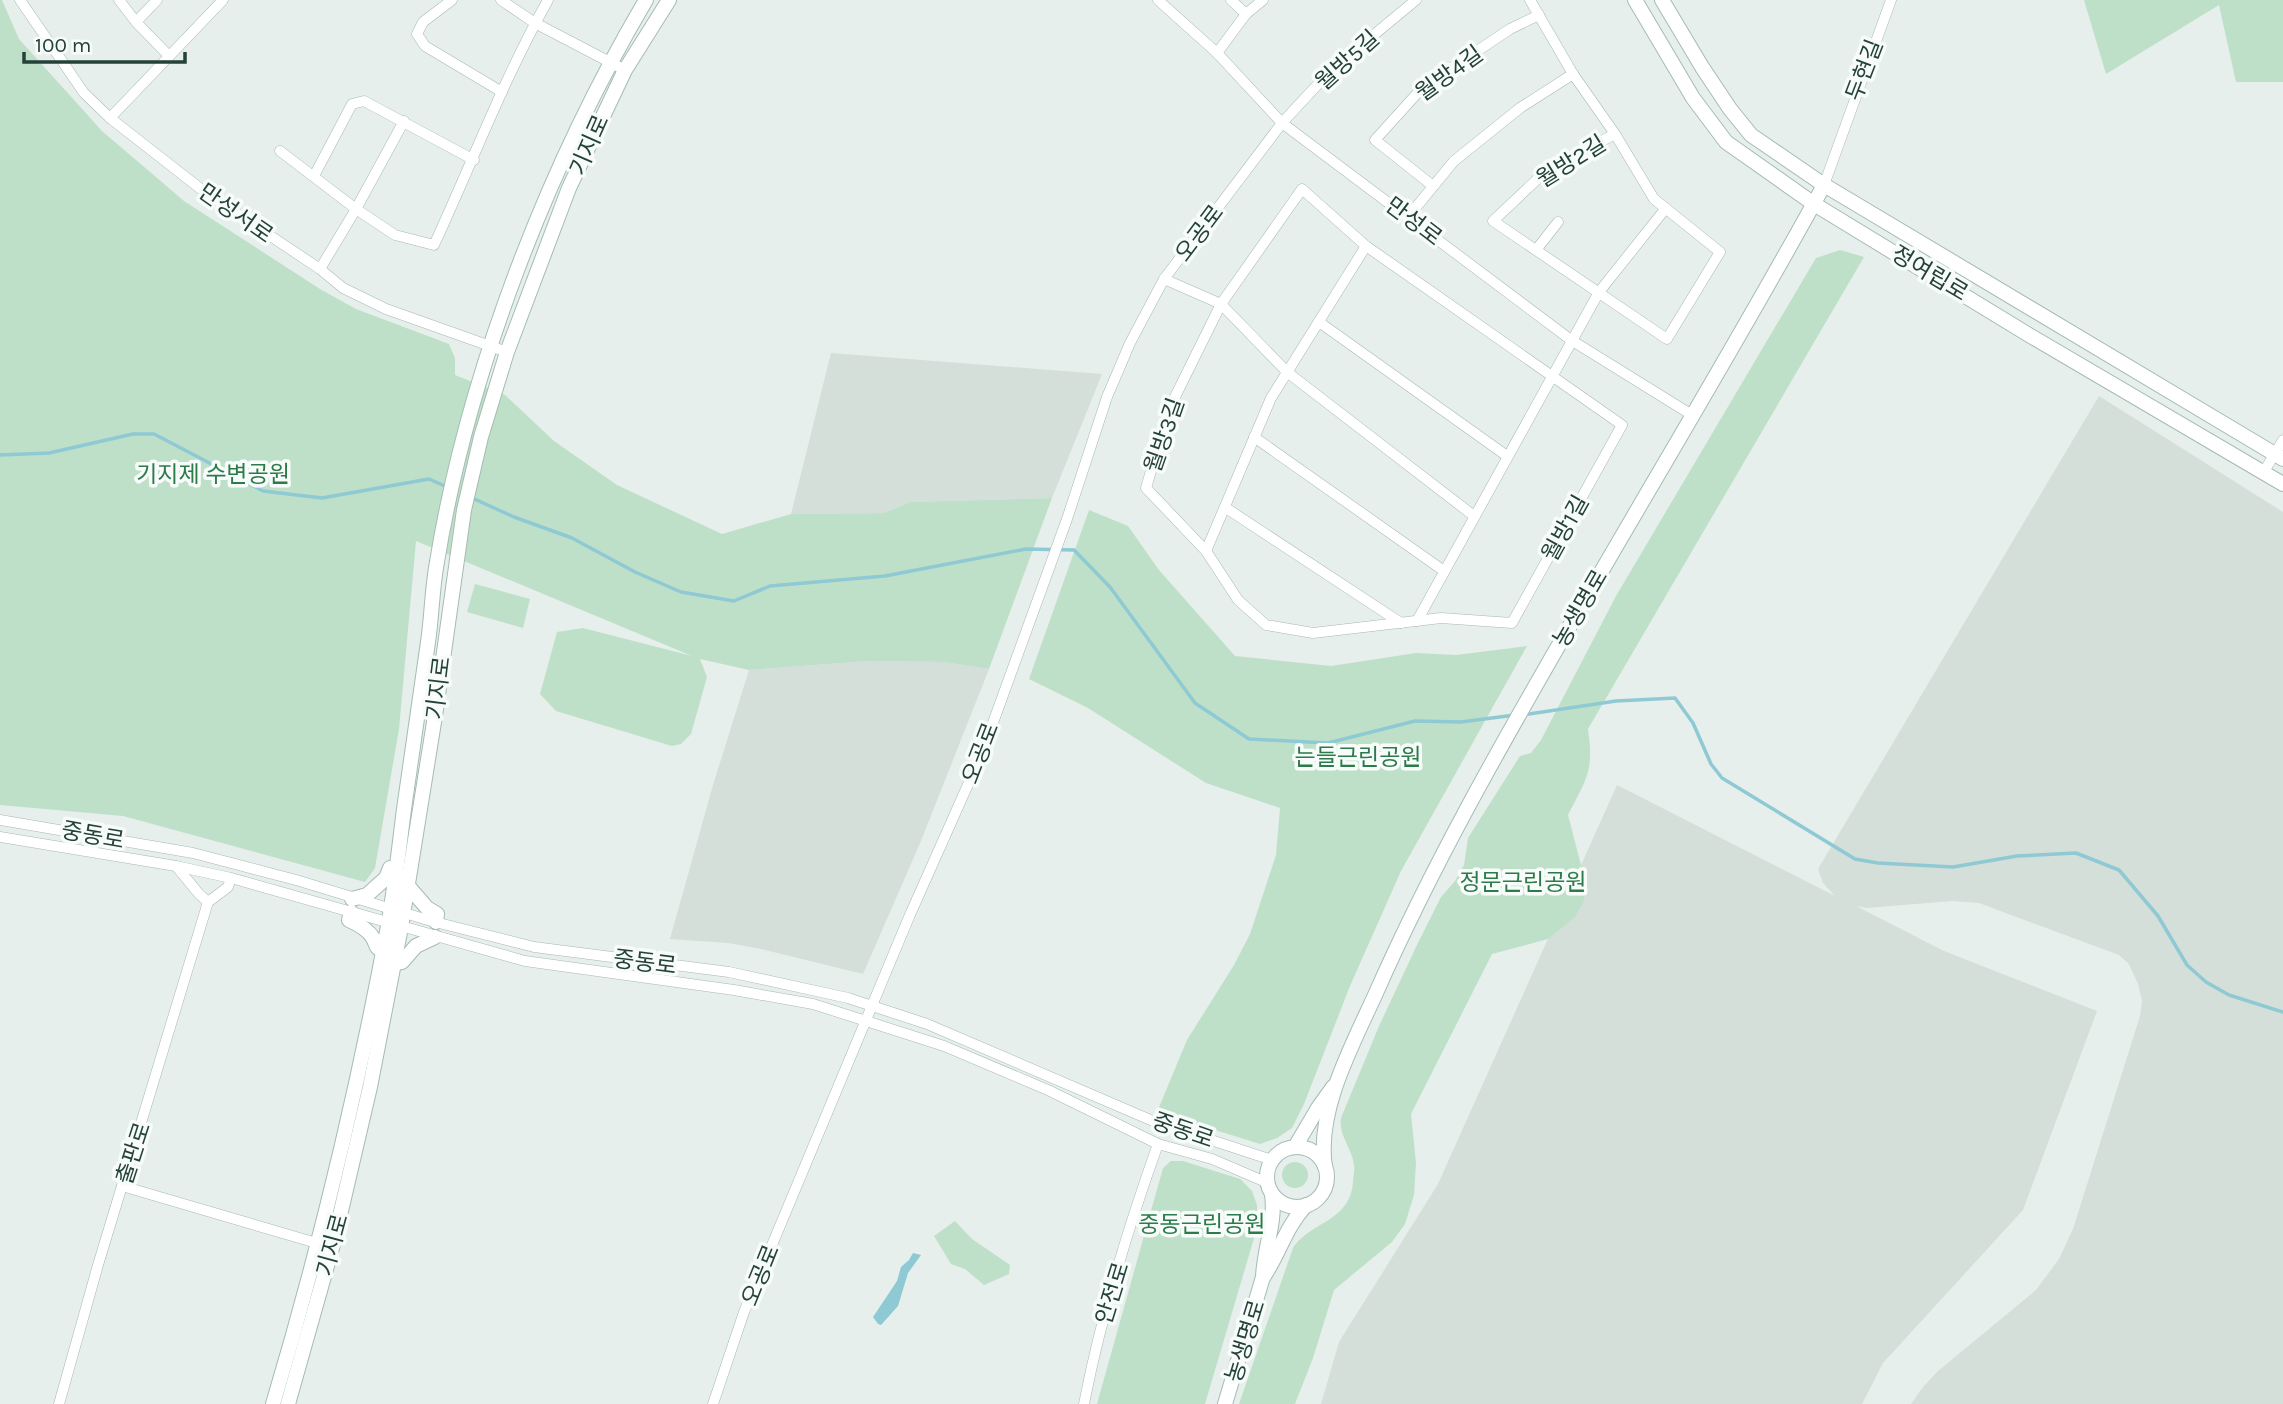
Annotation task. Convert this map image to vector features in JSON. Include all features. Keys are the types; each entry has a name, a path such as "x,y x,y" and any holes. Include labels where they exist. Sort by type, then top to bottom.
{"street":[{"name":"만성서로","path":"20,0 84,93 110,118 206,193 343,288 386,309 507,352"},
{"path":"119,0 169,56"},
{"path":"136,22 157,0"},
{"path":"110,118 223,0"},
{"path":"452,0 423,22 417,34 425,46 502,92"},
{"path":"501,0 535,23 618,66"},
{"path":"280,151 395,235 434,245 502,92 548,0"},
{"name":"기지로","path":"273,1404 320,1244 383,951 408,886 439,694 464,510 492,398 569,188 646,0"},
{"name":"기지로","path":"288,1404 334,1241 370,1087 394,963 396,869 436,565 452,486 490,346 531,233 584,116 618,66 669,0"},
{"name":"만성로","path":"1158,0 1217,53 1282,123 1571,340 1692,415"},
{"path":"1231,0 1246,15"},
{"path":"1217,53 1246,15 1263,0"},
{"name":"월방5길","path":"1282,123 1330,71 1416,0"},
{"path":"1530,0 1573,74 1615,134"},
{"name":"정여립로","path":"1635,0 1693,98 1726,142 1814,204 2029,335 2283,484"},
{"name":"정여립로","path":"1662,0 1702,67 1751,135 1824,185 2279,457"},
{"name":"두현길","path":"1840,141 1844,123 1891,0"},
{"name":"월방4길","path":"1433,186 1375,140 1422,88 1510,29 1539,15"},
{"path":"1408,217 1454,161 1520,108 1573,74"},
{"path":"314,176 352,104 364,101 474,160"},
{"path":"320,270 404,121"},
{"name":"오공로","path":"713,1404 744,1312 982,752 1067,519 1107,397 1130,343 1164,279 1282,123"},
{"name":"월방2길","path":"1615,134 1654,199 1666,208 1720,252 1667,339 1493,221 1547,170 1615,134"},
{"name":"농생명로","path":"1336,1084 1400,940 1455,828 1814,204 1840,141"},
{"name":"월방3길","path":"1266,625 1238,600 1206,551 1146,488 1169,409 1221,304 1302,189 1366,246 1455,307"},
{"path":"1417,621 1599,292 1666,208"},
{"path":"1536,250 1558,222"},
{"path":"1206,551 1271,398 1366,246"},
{"path":"1164,279 1221,304 1287,372 1474,516"},
{"name":"월방1길","path":"1266,625 1313,633 1441,618 1513,623 1622,425 1455,307"},
{"path":"1319,322 1507,456"},
{"path":"1254,437 1444,571"},
{"path":"2263,472 2279,457 2283,440"},
{"path":"1226,508 1401,623"},
{"name":"중동로","path":"0,820 193,853 296,880 352,906"},
{"name":"중동로","path":"0,837 176,866 352,906 436,930 525,961 813,1004 944,1046 1006,1071 1158,1144 1212,1159 1270,1188"},
{"path":"176,866 208,902"},
{"path":"383,951 377,949 370,934 349,920 352,906 386,878 390,868 396,869"},
{"name":"출판로","path":"59,1404 208,902 228,887 231,878"},
{"path":"394,963 402,962 436,930 437,914 427,908 408,886"},
{"name":"중동로","path":"436,930 534,947 729,972 872,1006 986,1048 1153,1121 1272,1160"},
{"path":"1295,1147 1336,1084"},
{"path":"1264,1277 1275,1260 1281,1241 1293,1219 1306,1205 1321,1195 1325,1186 1322,1150 1336,1084"},
{"name":"안전로","path":"1084,1404 1109,1301 1158,1144"},
{"path":"1264,1277 1264,1257 1273,1223 1267,1175 1272,1160 1278,1153 1295,1147 1313,1152 1325,1167"},
{"path":"122,1186 320,1244"},
{"path":"1270,1188 1280,1202 1295,1207 1306,1205"},
{"name":"농생명로","path":"1225,1404 1264,1277"}],"shaded area":[{"path":"831,353 1102,374 1052,498 910,502 884,513 791,514"},
{"path":"2099,396 2283,512 2283,1404 1911,1404 1938,1371 2036,1290 2059,1259 2073,1229 2140,1016 2142,1001 2129,964 2119,955 1979,903 1952,901 1867,908 1856,906 1944,951 2097,1011 2023,1210 1883,1363 1862,1404 1321,1404 1339,1342 1438,1184 1617,785 1835,896 1823,883 1818,869"},
{"path":"869,661 943,662 989,669 921,841 863,974 728,943 670,939 713,785 749,670"}],"green space":[{"name":"기지제 수변공원","path":"0,0 19,39 102,131 184,201 320,289 356,309 449,344 455,358 455,375 505,395 554,441 617,485 722,534 791,514 884,513 910,502 1052,498 989,669 943,662 869,661 749,670 700,659 707,677 691,734 681,744 672,746 556,711 540,694 557,632 583,628 692,656 416,541 399,729 375,868 365,882 123,816 0,805"},
{"path":"2084,0 2283,0 2283,82 2236,82 2219,5 2106,74"},
{"name":"정문근린공원","path":"1840,250 1864,257 1588,729 1590,755 1587,774 1568,815 1587,888 1583,903 1575,917 1548,939 1492,954 1411,1114 1416,1163 1414,1195 1405,1224 1392,1242 1334,1290 1313,1358 1295,1404 1239,1404 1293,1248 1337,1213 1350,1195 1354,1167 1341,1130 1341,1118 1379,1026 1417,945 1441,897 1464,865 1468,838 1520,756 1531,753 1541,740 1616,596 1816,258"},
{"name":"는들근린공원","path":"1089,510 1128,526 1159,570 1235,656 1331,666 1416,653 1456,655 1527,646 1401,871 1292,1128 1277,1138 1260,1144 1157,1112 1187,1040 1250,934 1276,855 1280,808 1206,783 1088,708 1029,679"},
{"path":"475,584 530,599 523,628 467,612"},
{"name":"중동근린공원","path":"1171,1161 1183,1161 1240,1179 1252,1191 1257,1205 1257,1228 1205,1404 1097,1404 1163,1168"},
{"path":"1295,1162 1304,1166 1308,1175 1304,1184 1295,1188 1286,1184 1282,1175 1286,1166"},
{"path":"955,1221 972,1239 1010,1265 1009,1274 984,1285 965,1269 951,1264 934,1236"}],"water":[{"path":"913,1253 921,1255 908,1273 898,1306 881,1325 878,1324 873,1317 897,1281 901,1267"}],"waterway":[{"path":"0,455 49,453 133,434 154,434 263,491 322,498 429,479 447,487"},
{"path":"470,497 514,517 572,538 635,572 681,592 734,601 770,586 885,576 1026,549 1074,550 1110,587 1195,703 1249,739 1328,743 1415,721 1461,722 1515,715"},
{"path":"1523,715 1616,701 1675,698 1693,723 1711,764 1722,778 1855,859 1878,863 1953,867 2017,856 2076,853 2119,870 2158,916 2187,965 2206,982 2229,995 2283,1012"}]}
